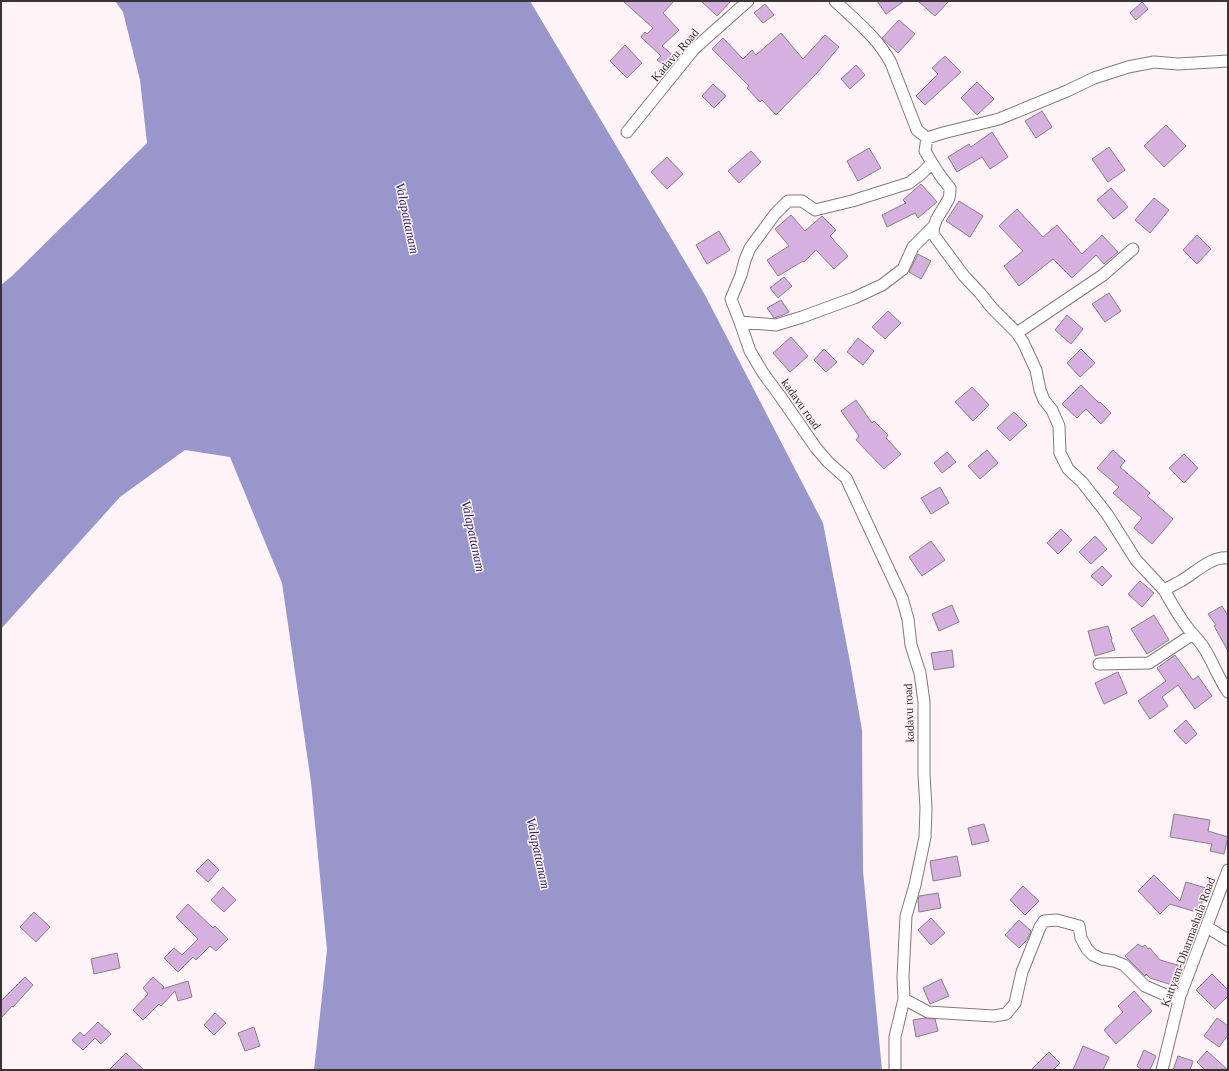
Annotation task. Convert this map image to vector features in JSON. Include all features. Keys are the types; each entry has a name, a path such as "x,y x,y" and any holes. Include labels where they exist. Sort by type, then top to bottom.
{"street":[{"name":"Kadavu Road","path":"627,132 694,49 748,1"},
{"path":"835,1 858,22 886,52 917,130 927,138"},
{"path":"927,138 999,118 1067,91 1094,78 1128,67 1154,62 1178,64 1228,61"},
{"path":"740,322 776,326 802,318 854,298 882,285 903,269 913,247 933,227 938,215 949,199 950,188 924,151 927,138"},
{"name":"kadavu road","path":"895,1070 895,1037 904,999 903,978 906,916 915,885 925,837 926,808 924,774 924,702 920,673 911,645 908,619 902,598 846,478 828,462 816,448 763,373 750,350 731,299 750,248 775,214 788,200 802,201 815,210 852,201 909,183 932,163"},
{"path":"933,227 933,234 964,276 992,308 1017,333 1023,342 1036,370 1040,390 1044,400 1052,410 1059,426 1060,453 1068,469 1082,482 1107,514 1136,560 1164,590 1173,607 1212,660 1219,679 1228,692"},
{"path":"1017,333 1103,275 1133,249"},
{"path":"1164,590 1182,581 1197,569 1222,557 1228,558"},
{"path":"1099,664 1150,663 1193,634"},
{"name":"Kattyam-Dharmashala Road","path":"1162,1070 1180,996 1228,870"},
{"path":"904,999 928,1012 988,1016 1006,1014 1015,1003 1022,972 1040,927 1044,921 1057,920 1079,926 1081,938 1087,949 1094,955 1102,959 1114,961 1124,965 1145,986 1170,997 1180,996"},
{"path":"1207,927 1228,940"}],"water":[{"name":"Valapattanam","path":"115,1 530,1 705,295 823,523 862,730 863,871 882,1070 314,1070 327,950 311,782 282,583 230,457 185,450 120,497 1,629 1,285 12,276 147,143 140,80 123,12"}],"building":[{"path":"623,1 674,1 663,13 679,30 662,46 675,57 667,68 657,60 661,56 641,37 645,32 647,34 653,28"},
{"path":"701,1 731,1 717,16"},
{"path":"877,1 904,1 886,14"},
{"path":"918,1 949,1 935,16"},
{"path":"1142,2 1148,9 1136,20 1130,13"},
{"path":"765,4 774,15 763,23 754,13"},
{"path":"899,20 915,34 898,53 882,38"},
{"path":"781,33 803,59 825,35 839,47 817,73 776,115 762,100 760,102 747,88 749,86 712,49 723,38 743,59 752,50 756,55"},
{"path":"625,45 642,63 627,78 610,61"},
{"path":"945,56 961,72 925,105 916,96 938,74 932,68"},
{"path":"856,65 865,75 850,89 841,79"},
{"path":"977,82 994,99 977,115 961,98"},
{"path":"713,84 726,96 714,108 702,96"},
{"path":"1042,111 1052,127 1036,138 1025,121"},
{"path":"1166,125 1186,146 1164,167 1144,146"},
{"path":"992,132 1008,157 990,169 982,157 957,172 948,157 969,144 971,147"},
{"path":"1109,147 1125,170 1108,182 1092,159"},
{"path":"869,148 881,168 858,181 847,161"},
{"path":"751,151 761,162 739,183 728,171"},
{"path":"667,157 683,174 667,189 651,172"},
{"path":"921,184 937,202 918,218 915,213 887,227 882,215 906,203 903,200"},
{"path":"1111,188 1128,207 1114,219 1097,200"},
{"path":"1154,198 1169,210 1150,233 1135,220"},
{"path":"959,201 983,216 970,237 946,221"},
{"path":"1017,209 1043,237 1057,225 1082,254 1102,235 1118,252 1104,264 1096,255 1072,278 1053,259 1019,286 1004,266 1023,251 999,226"},
{"path":"791,215 805,231 822,216 836,230 830,236 848,256 834,269 816,250 804,262 803,261 778,276 767,260 789,246 775,229"},
{"path":"719,231 730,250 707,264 696,245"},
{"path":"1197,235 1211,249 1197,264 1183,250"},
{"path":"918,254 931,261 921,279 909,272"},
{"path":"784,277 792,286 778,298 770,288"},
{"path":"1109,293 1121,311 1105,322 1092,304"},
{"path":"781,300 789,312 774,318 767,308"},
{"path":"888,311 901,323 885,339 872,327"},
{"path":"1067,315 1083,329 1071,344 1055,330"},
{"path":"791,337 808,356 790,372 773,353"},
{"path":"858,338 874,351 863,365 847,352"},
{"path":"824,349 837,362 826,372 814,360"},
{"path":"1081,349 1095,363 1080,377 1067,363"},
{"path":"1081,385 1111,413 1101,424 1086,409 1077,418 1062,404"},
{"path":"972,387 989,405 973,421 955,402"},
{"path":"856,400 872,423 874,421 888,435 886,438 901,454 884,469 856,440 859,436 841,411"},
{"path":"1014,412 1027,425 1010,441 997,428"},
{"path":"987,450 998,463 980,479 968,466"},
{"path":"1113,450 1125,461 1120,467 1150,493 1147,496 1173,519 1152,544 1134,528 1142,518 1113,493 1119,487 1097,468"},
{"path":"947,452 956,462 942,473 934,463"},
{"path":"1184,454 1198,468 1184,483 1169,468"},
{"path":"940,487 949,503 931,514 921,498"},
{"path":"1061,529 1072,540 1058,554 1047,543"},
{"path":"1095,536 1107,549 1091,564 1079,552"},
{"path":"931,541 945,560 922,576 909,557"},
{"path":"1102,566 1112,576 1102,586 1091,576"},
{"path":"1140,581 1154,593 1142,607 1128,594"},
{"path":"952,605 959,622 939,631 932,614"},
{"path":"1222,606 1228,616 1228,651 1214,626 1216,625 1208,614"},
{"path":"1154,615 1169,640 1147,654 1131,629"},
{"path":"1108,626 1115,650 1095,656 1088,631"},
{"path":"952,650 954,667 934,670 931,653"},
{"path":"1175,655 1193,680 1198,676 1212,696 1195,709 1178,685 1162,697 1168,706 1150,719 1138,701 1166,681 1157,668"},
{"path":"1118,672 1127,693 1104,704 1095,683"},
{"path":"1186,720 1197,734 1186,744 1174,731"},
{"path":"1174,814 1210,820 1208,831 1228,837 1224,854 1210,851 1212,844 1170,837"},
{"path":"984,824 989,841 972,845 968,828"},
{"path":"957,856 961,876 933,881 930,861"},
{"path":"208,859 219,870 208,882 196,871"},
{"path":"1154,875 1180,901 1186,882 1206,888 1199,913 1170,904 1160,914 1138,891"},
{"path":"1023,886 1039,901 1025,915 1010,900"},
{"path":"223,887 236,900 224,912 211,900"},
{"path":"938,893 941,908 919,912 919,896"},
{"path":"188,904 213,928 215,926 228,939 216,951 210,946 196,960 193,957 178,972 164,958 174,948 182,955 198,939 176,917"},
{"path":"34,912 50,927 36,942 20,927"},
{"path":"931,918 945,933 931,945 918,930"},
{"path":"1019,920 1031,931 1027,940 1019,948 1005,935"},
{"path":"1138,944 1142,947 1145,945 1148,949 1150,948 1160,960 1181,966 1175,986 1150,978 1146,974 1145,976 1125,956"},
{"path":"117,953 120,968 94,974 91,959"},
{"path":"1212,974 1228,990 1228,996 1215,1009 1196,990"},
{"path":"25,977 33,985 1,1018 1,1001"},
{"path":"153,977 164,987 162,989 188,981 192,997 178,1001 175,991 161,1006 159,1004 143,1020 133,1010 148,994 143,988"},
{"path":"941,979 949,996 930,1004 923,988"},
{"path":"1134,991 1152,1011 1116,1044 1104,1030 1123,1012 1118,1006"},
{"path":"215,1013 226,1023 214,1035 204,1025"},
{"path":"925,1018 935,1019 938,1031 916,1037 913,1020"},
{"path":"1217,1018 1228,1026 1228,1035 1219,1047 1204,1036"},
{"path":"98,1022 111,1034 101,1044 95,1038 83,1050 72,1040 80,1032 84,1036"},
{"path":"254,1027 260,1046 245,1051 238,1033"},
{"path":"1083,1046 1109,1057 1103,1070 1073,1070"},
{"path":"1144,1050 1156,1056 1150,1070 1142,1070 1137,1066"},
{"path":"1207,1051 1228,1070 1205,1070 1197,1062"},
{"path":"1049,1052 1060,1063 1053,1070 1031,1070"},
{"path":"126,1053 144,1070 109,1070"},
{"path":"1178,1056 1193,1061 1190,1070 1173,1070"}]}
